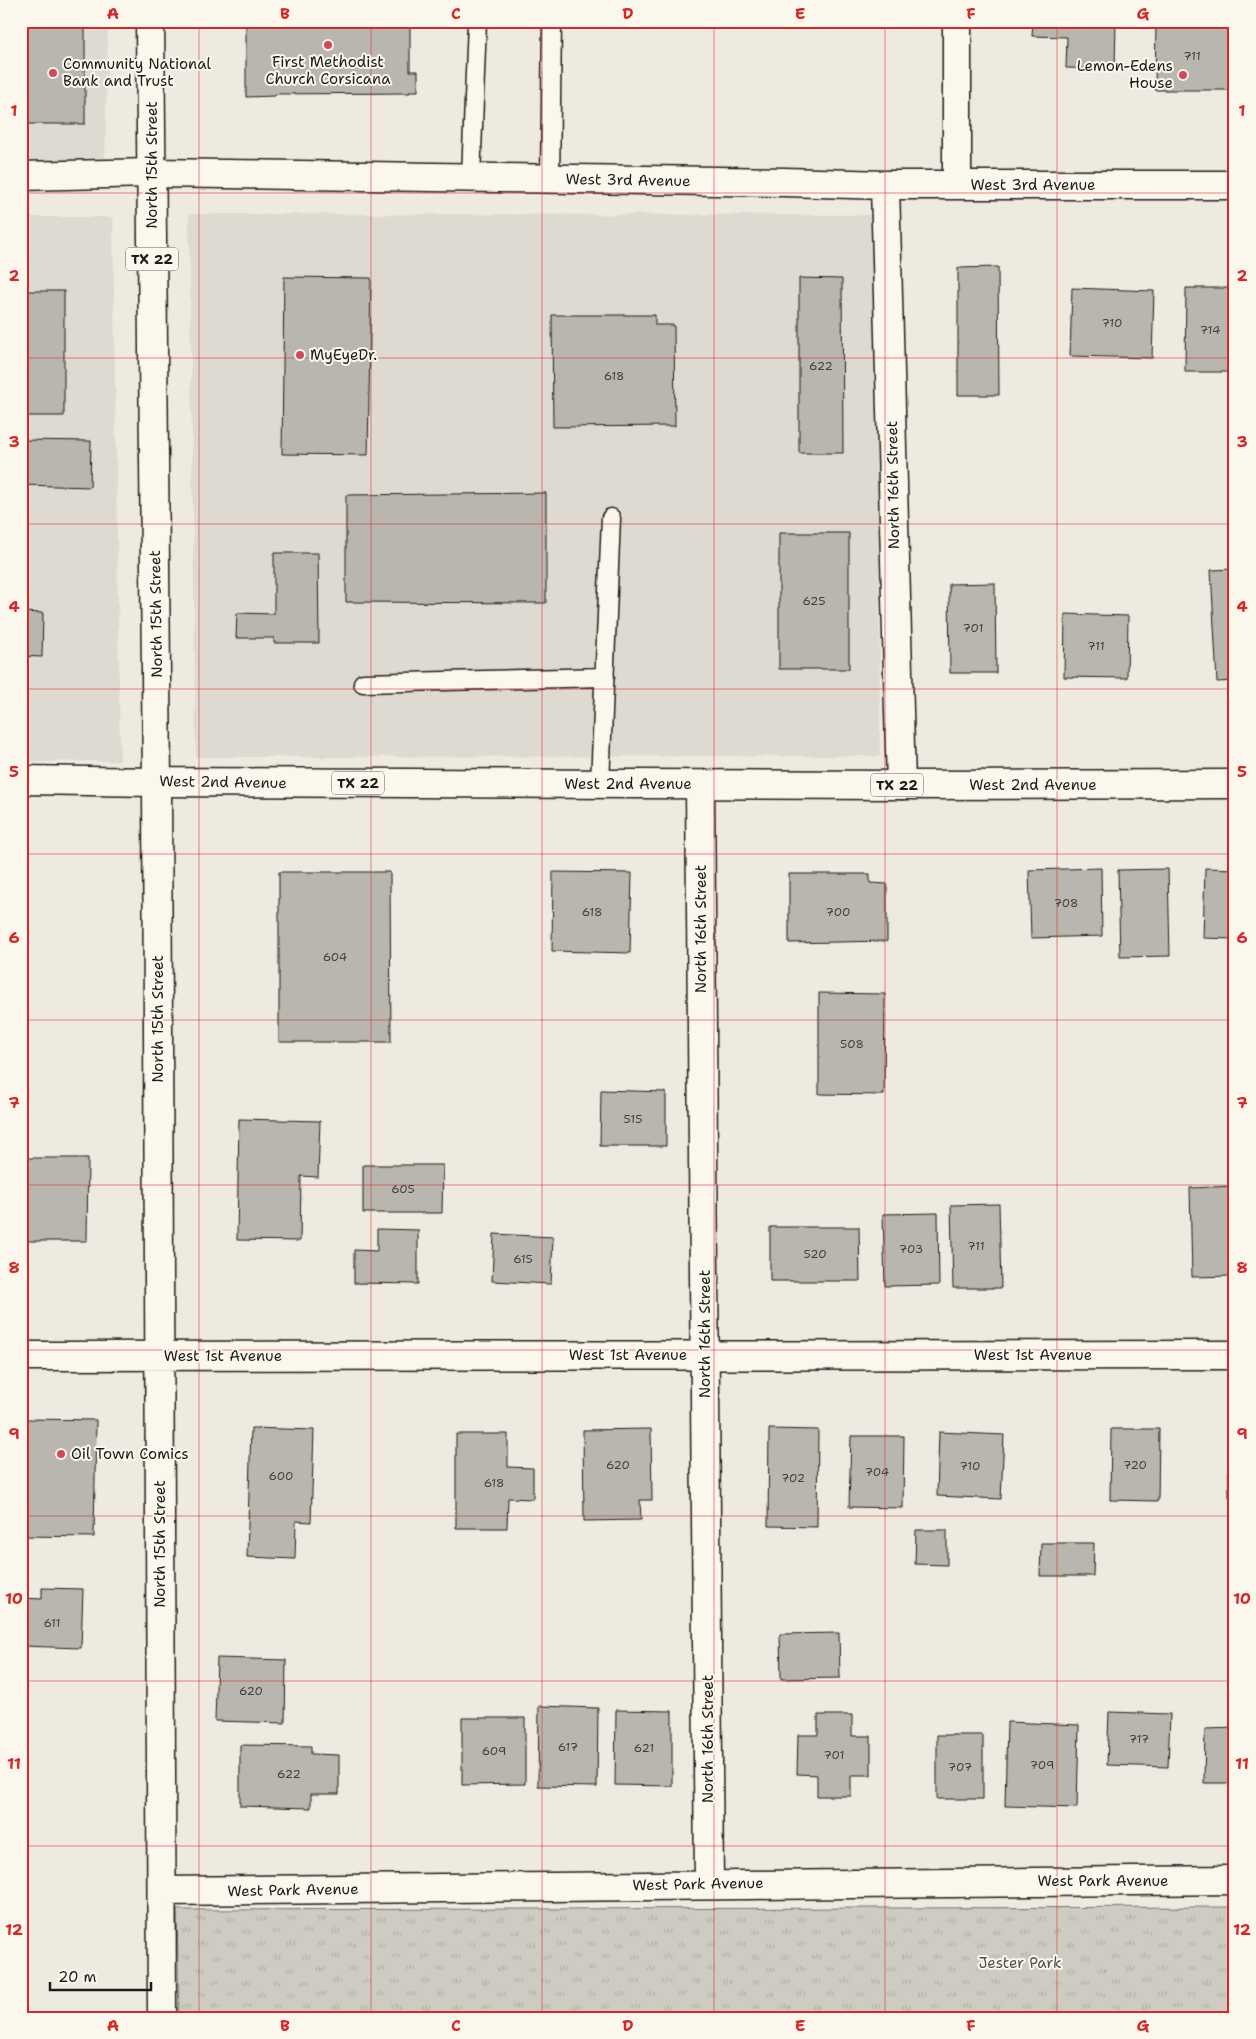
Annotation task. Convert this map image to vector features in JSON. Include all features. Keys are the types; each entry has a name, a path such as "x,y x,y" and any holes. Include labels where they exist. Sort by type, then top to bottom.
{"street":[{"name":"North 15th Street","path":"150,21 157,782 162,2018"},
{"path":"957,21 957,185"},
{"name":"West 3rd Avenue","path":"21,176 152,173 885,185 1235,185"},
{"name":"North 16th Street","path":"885,185 901,786"},
{"name":"West 2nd Avenue","path":"21,780 901,786 1235,784"},
{"name":"North 16th Street","path":"700,785 709,1884"},
{"name":"West 1st Avenue","path":"21,1356 1235,1355"},
{"name":"West Park Avenue","path":"162,1891 1235,1880"}],"lane":[{"path":"471,178 477,21"},
{"path":"550,179 552,21"},
{"path":"600,784 611,518"},
{"path":"363,683 605,677"}],"shaded area":[{"path":"21,21 108,21 105,164 21,163"},
{"path":"189,214 878,215 880,756 196,757"},
{"path":"21,217 113,217 120,761 21,762"}],"green space":[{"name":"Jester Park","path":"1235,1907 1235,2018 179,2018 177,1910"}],"building":[{"name":"Community National Bank and Trust","path":"21,21 85,21 85,124 21,124"},
{"name":"First Methodist Church Corsicana","path":"246,21 410,21 410,71 418,71 418,91 410,91 410,93 275,94 275,96 246,97"},
{"path":"1033,21 1116,21 1115,69 1066,68 1067,37 1032,36"},
{"path":"1156,21 1230,21 1229,90 1155,90"},
{"path":"998,267 999,395 958,395 958,268"},
{"path":"284,277 371,278 368,455 282,454"},
{"path":"799,278 842,279 843,453 799,453"},
{"path":"1072,288 1154,291 1152,358 1070,356"},
{"path":"1186,288 1235,288 1235,372 1185,372"},
{"path":"21,291 64,291 64,416 21,416"},
{"path":"552,315 655,315 655,325 674,325 675,426 553,427"},
{"path":"21,440 91,441 90,487 21,485"},
{"path":"546,493 546,603 346,602 346,495"},
{"path":"779,533 849,533 849,669 779,669"},
{"path":"274,553 318,553 319,643 274,643 274,638 236,638 237,613 274,614"},
{"path":"1235,569 1235,681 1217,682 1211,570"},
{"path":"995,583 996,673 950,673 949,584"},
{"path":"21,612 43,613 42,657 21,656"},
{"path":"1065,614 1128,616 1127,678 1064,677"},
{"path":"1101,868 1102,936 1031,938 1029,870"},
{"path":"1205,868 1235,869 1235,959 1232,959 1233,939 1203,938"},
{"path":"1168,869 1170,956 1120,957 1118,870"},
{"path":"279,872 390,872 391,1042 279,1042"},
{"path":"553,872 632,873 630,953 552,951"},
{"path":"789,874 870,874 870,883 887,884 887,941 789,943"},
{"path":"819,993 885,994 884,1095 819,1094"},
{"path":"601,1090 666,1092 666,1146 600,1146"},
{"path":"239,1119 320,1121 318,1177 301,1176 300,1241 237,1240"},
{"path":"21,1158 88,1158 87,1241 21,1241"},
{"path":"363,1165 443,1165 442,1213 363,1213"},
{"path":"1235,1186 1235,1276 1192,1277 1190,1188"},
{"path":"999,1204 1001,1288 953,1288 951,1205"},
{"path":"938,1213 939,1285 885,1286 883,1214"},
{"path":"770,1227 859,1227 860,1281 770,1281"},
{"path":"377,1229 418,1230 418,1284 354,1283 354,1250 377,1251"},
{"path":"494,1234 553,1237 551,1284 492,1281"},
{"name":"Oil Town Comics","path":"27,1419 96,1420 94,1537 21,1536 21,1488 26,1488"},
{"path":"1228,1424 1235,1424 1235,1497 1229,1497"},
{"path":"251,1428 314,1430 311,1522 296,1521 295,1559 247,1557"},
{"path":"651,1429 652,1500 640,1500 641,1520 584,1521 583,1430"},
{"path":"769,1429 818,1430 817,1527 768,1526"},
{"path":"1111,1429 1159,1429 1158,1501 1110,1500"},
{"path":"939,1432 1004,1435 1001,1499 937,1496"},
{"path":"456,1434 508,1434 508,1467 533,1468 533,1499 508,1498 507,1528 456,1528"},
{"path":"851,1436 904,1436 903,1508 849,1507"},
{"path":"916,1530 947,1530 947,1565 915,1564"},
{"path":"1041,1543 1094,1543 1093,1576 1040,1576"},
{"path":"42,1588 83,1589 81,1648 21,1646 21,1598 42,1599"},
{"path":"839,1633 840,1678 781,1679 780,1634"},
{"path":"217,1658 286,1660 285,1723 215,1721"},
{"path":"539,1706 598,1708 597,1787 538,1786"},
{"path":"616,1710 672,1711 672,1786 615,1785"},
{"path":"1109,1712 1170,1714 1168,1767 1107,1765"},
{"path":"818,1715 852,1715 852,1736 871,1736 871,1775 851,1775 851,1796 817,1796 817,1775 797,1774 798,1735 818,1735"},
{"path":"462,1718 525,1718 525,1784 462,1785"},
{"path":"1007,1722 1079,1725 1077,1808 1005,1806"},
{"path":"1235,1728 1235,1783 1204,1783 1205,1729"},
{"path":"937,1735 983,1735 983,1799 937,1799"},
{"path":"240,1745 311,1746 311,1754 339,1755 339,1794 311,1794 311,1808 240,1806"}],"place":[{"name":"First Methodist Church Corsicana","path":"328,45"},
{"name":"Community National Bank and Trust","path":"53,73"},
{"name":"Lemon-Edens House","path":"1183,75"},
{"name":"MyEyeDr.","path":"300,355"},
{"name":"Oil Town Comics","path":"61,1454"}]}
